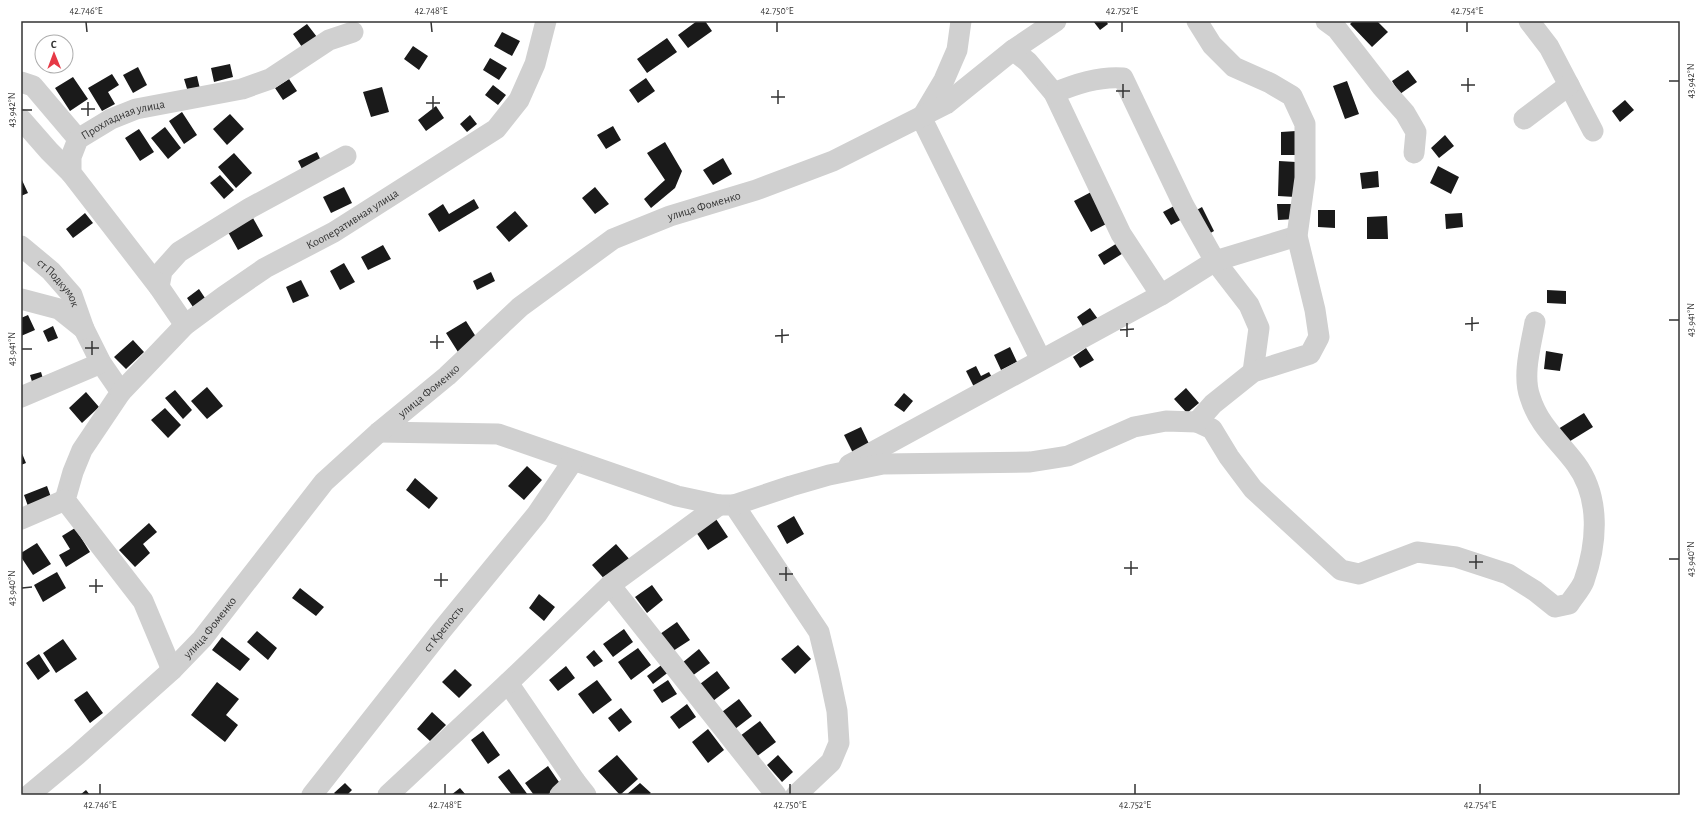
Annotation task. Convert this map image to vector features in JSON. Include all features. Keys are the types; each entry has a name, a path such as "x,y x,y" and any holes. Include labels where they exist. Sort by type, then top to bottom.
{"street":[{"name":"Кооперативная улица","path":"66,500 73,472 82,450 121,392 185,324 265,268 334,232 496,129 519,100 535,64 546,21"},
{"path":"961,21 957,50 947,74 921,117 1041,360"},
{"name":"улица Фоменко","path":"29,795 77,755 172,670 202,639 324,482 379,432 448,376 520,306 613,239 670,216 756,190 833,161 946,104 1013,50 1056,21"},
{"path":"1197,21 1212,45 1234,67 1270,83 1292,96 1305,124 1305,178 1297,236 1315,310 1319,337 1310,354 1254,372 1213,404 1197,422"},
{"path":"1326,21 1337,29 1382,87 1406,113 1416,132 1414,153"},
{"path":"1529,21 1549,47 1593,131"},
{"name":"Прохладная улица","path":"72,173 71,157 78,139 111,119 136,109 242,89 270,79 329,40 353,32"},
{"path":"1013,50 1028,62 1054,93 1121,234 1161,295"},
{"path":"1054,93 1067,87 1110,77 1123,78 1184,206 1215,261 1249,305 1259,328 1254,372"},
{"path":"21,82 33,86 78,139"},
{"path":"1524,120 1569,85"},
{"path":"21,119 49,151 72,173 159,287 185,324"},
{"path":"159,287 162,270 180,252 250,208 346,156"},
{"path":"829,475 1161,295 1215,261 1297,236"},
{"name":"ст Подкумок","path":"21,246 51,270 72,295 84,329 101,363 121,392"},
{"path":"21,298 59,309 84,329"},
{"path":"388,795 610,585 726,505 829,475 883,464 1030,462 1068,456 1134,427 1166,421 1197,422 1212,429 1229,457 1253,489 1341,570 1359,574 1417,552 1456,557 1508,574 1535,591 1555,607 1569,604 1583,583 1593,548 1594,519 1590,490 1577,466 1542,424 1529,396 1526,367 1535,322"},
{"path":"21,397 101,363"},
{"path":"379,432 498,434 677,496 726,505 819,632 829,673 837,711 839,743 831,762 796,795"},
{"name":"ст Крепость","path":"312,795 441,631 537,514 573,461"},
{"path":"21,519 66,500 143,601 172,670"},
{"path":"610,585 776,795"},
{"path":"508,683 580,788 560,795"}],"building":[{"path":"697,21 705,21 712,31 688,48 678,35"},
{"path":"1093,21 1106,21 1108,24 1100,30"},
{"path":"1353,21 1377,21 1388,32 1372,47 1350,24"},
{"path":"307,24 317,37 302,47 293,34"},
{"path":"502,32 520,41 512,56 494,46"},
{"path":"667,38 677,52 647,73 637,59"},
{"path":"413,46 428,56 419,70 404,59"},
{"path":"490,58 507,68 499,80 483,70"},
{"path":"230,64 233,77 214,82 211,68"},
{"path":"138,67 147,85 133,93 123,75"},
{"path":"1408,70 1417,82 1400,94 1392,81"},
{"path":"112,74 119,85 108,92 115,104 102,111 88,88"},
{"path":"197,76 200,89 188,92 184,79"},
{"path":"73,77 88,99 70,111 55,88"},
{"path":"646,78 655,91 638,103 629,90"},
{"path":"289,79 297,91 283,100 275,88"},
{"path":"1347,81 1359,114 1345,119 1333,86"},
{"path":"493,85 506,95 498,105 485,95"},
{"path":"382,87 389,112 371,117 363,92"},
{"path":"1625,100 1634,110 1620,122 1612,111"},
{"path":"436,106 444,118 426,131 418,120"},
{"path":"182,112 197,135 184,144 169,121"},
{"path":"230,114 244,129 227,145 213,129"},
{"path":"470,115 477,124 467,132 460,124"},
{"path":"613,126 621,140 606,149 597,135"},
{"path":"165,127 181,148 168,159 151,138"},
{"path":"139,129 154,152 140,161 125,138"},
{"path":"1296,131 1297,155 1281,155 1281,132"},
{"path":"1445,135 1454,146 1439,158 1431,148"},
{"path":"665,142 682,171 675,188 651,208 644,199 665,180 647,153"},
{"path":"317,152 323,165 304,173 298,161"},
{"path":"234,153 252,173 236,188 218,167"},
{"path":"723,158 732,174 713,185 703,170"},
{"path":"1279,161 1296,162 1295,197 1278,196"},
{"path":"1438,166 1459,177 1451,194 1430,183"},
{"path":"1378,171 1379,187 1362,189 1360,173"},
{"path":"220,175 234,190 224,199 210,183"},
{"path":"21,178 28,193 21,196"},
{"path":"344,187 352,203 331,213 323,197"},
{"path":"595,187 609,204 595,214 582,198"},
{"path":"1093,191 1110,222 1091,232 1074,201"},
{"path":"474,199 479,208 439,232 428,214 443,204 449,214"},
{"path":"1277,204 1295,204 1295,219 1278,220"},
{"path":"1176,205 1184,218 1171,225 1163,212"},
{"path":"1202,207 1214,231 1205,236 1193,212"},
{"path":"1318,210 1335,210 1335,228 1318,227"},
{"path":"515,211 528,226 509,242 496,227"},
{"path":"85,213 93,223 73,238 66,229"},
{"path":"1462,213 1463,227 1446,229 1445,214"},
{"path":"1387,216 1388,239 1367,239 1367,217"},
{"path":"253,218 263,236 238,250 228,232"},
{"path":"1119,242 1125,252 1104,265 1098,255"},
{"path":"383,245 391,259 368,270 361,257"},
{"path":"344,263 355,282 340,290 330,271"},
{"path":"491,272 495,281 477,290 473,281"},
{"path":"301,280 309,296 293,303 286,287"},
{"path":"199,289 207,301 195,310 187,298"},
{"path":"1547,290 1566,291 1566,304 1547,303"},
{"path":"1090,308 1098,319 1084,328 1077,317"},
{"path":"28,315 35,330 21,336 21,318"},
{"path":"466,321 478,340 458,352 446,333"},
{"path":"53,326 58,338 48,342 43,331"},
{"path":"133,340 144,352 126,369 114,357"},
{"path":"1010,347 1017,362 1001,370 994,355"},
{"path":"1086,348 1094,360 1080,368 1073,357"},
{"path":"1546,351 1563,354 1560,371 1544,369"},
{"path":"976,366 981,376 989,372 994,381 976,391 966,371"},
{"path":"41,372 44,382 33,385 30,375"},
{"path":"207,387 223,406 207,419 191,401"},
{"path":"1186,388 1199,403 1187,413 1174,399"},
{"path":"175,390 192,410 183,419 165,398"},
{"path":"86,392 99,407 82,423 69,408"},
{"path":"904,393 913,401 904,412 894,405"},
{"path":"165,408 181,425 168,438 151,420"},
{"path":"1584,413 1593,427 1567,443 1558,429"},
{"path":"861,427 871,448 854,455 844,435"},
{"path":"21,451 26,463 21,465"},
{"path":"527,466 542,480 524,500 508,486"},
{"path":"415,478 438,498 429,509 406,490"},
{"path":"47,486 52,500 29,509 24,495"},
{"path":"794,516 804,534 787,544 777,526"},
{"path":"716,519 728,537 708,550 696,532"},
{"path":"149,523 157,532 143,544 150,553 135,567 119,550"},
{"path":"75,528 90,552 66,567 59,555 70,549 62,536"},
{"path":"37,543 51,564 33,575 21,557 21,553"},
{"path":"616,544 631,561 607,582 592,565"},
{"path":"57,572 66,588 43,602 34,585"},
{"path":"652,585 663,600 647,613 635,597"},
{"path":"300,588 324,607 316,616 292,598"},
{"path":"539,594 555,607 544,621 529,608"},
{"path":"677,622 690,640 673,651 660,634"},
{"path":"624,629 633,642 613,657 603,644"},
{"path":"257,631 277,648 268,660 247,642"},
{"path":"222,637 250,659 240,671 212,650"},
{"path":"63,639 77,659 56,673 43,653"},
{"path":"798,645 811,659 795,674 781,659"},
{"path":"638,648 651,665 631,680 618,662"},
{"path":"699,649 710,663 692,676 682,663"},
{"path":"594,650 603,661 594,667 586,657"},
{"path":"39,654 50,671 38,680 26,663"},
{"path":"664,663 670,671 653,684 647,676"},
{"path":"566,666 575,678 558,691 549,680"},
{"path":"455,669 472,685 459,698 442,682"},
{"path":"717,671 730,688 713,701 700,684"},
{"path":"597,680 612,700 593,714 578,694"},
{"path":"668,680 677,694 662,703 653,690"},
{"path":"217,682 239,699 226,715 238,725 225,742 191,715"},
{"path":"87,691 103,713 90,723 74,700"},
{"path":"739,699 752,716 735,729 722,712"},
{"path":"687,704 696,717 679,729 670,717"},
{"path":"621,708 632,722 619,732 608,718"},
{"path":"432,712 446,725 430,741 417,729"},
{"path":"760,721 776,742 756,757 740,736"},
{"path":"708,729 724,750 708,763 692,742"},
{"path":"483,731 500,755 488,764 471,740"},
{"path":"617,755 638,779 620,795 598,771"},
{"path":"778,755 793,772 782,782 767,765"},
{"path":"548,766 561,785 547,795 534,795 525,783"},
{"path":"509,769 528,795 512,795 498,777"},
{"path":"345,783 352,790 347,795 336,795 334,793"},
{"path":"640,783 651,793 648,795 626,795"},
{"path":"460,788 466,795 451,795"},
{"path":"86,790 90,795 80,795"}]}
